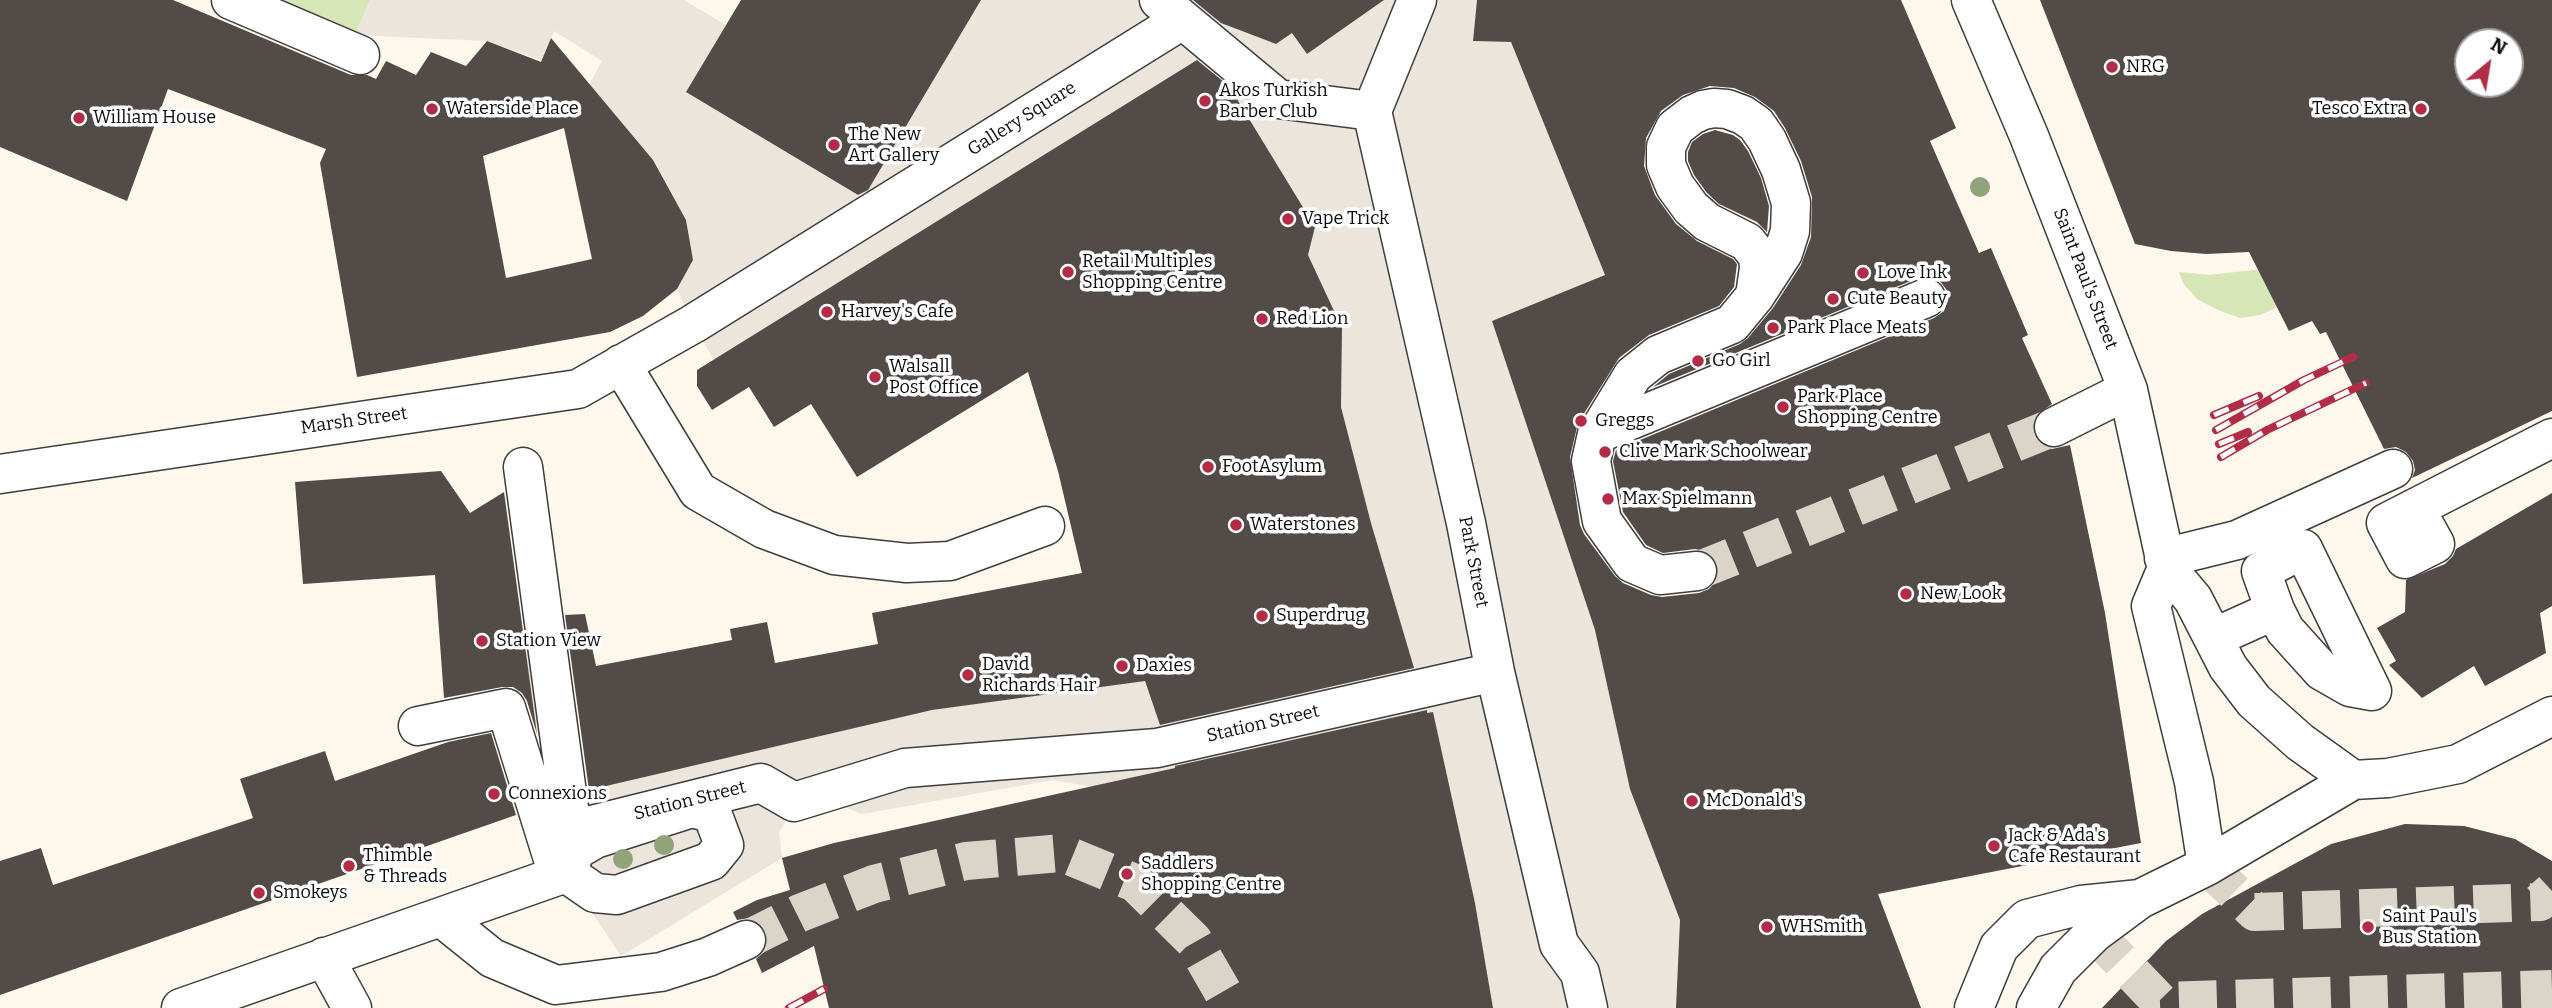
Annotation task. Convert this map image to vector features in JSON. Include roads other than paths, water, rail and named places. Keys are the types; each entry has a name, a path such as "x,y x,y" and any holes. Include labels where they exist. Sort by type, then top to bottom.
{"street":[{"path":"231,0 360,55"},
{"path":"1171,10 1278,99 1372,111 1417,0"},
{"name":"Saint Paul's Street","path":"1970,0 2029,136 2128,390 2165,563 2193,599 2228,667 2254,701 2300,741 2353,780"},
{"name":"Gallery Square","path":"693,324 1171,10"},
{"path":"1697,571 1660,575 1632,564 1602,521 1591,461 1597,434 1633,375 1658,355 1732,324 1755,296 1783,253 1790,231 1791,203 1782,170 1768,140 1756,124 1744,115 1714,108 1703,110 1675,128 1666,147 1666,166 1675,186 1691,208 1707,222 1747,242 1758,256 1755,296"},
{"name":"Park Street","path":"1372,111 1466,523 1495,672 1559,944 1580,973 1588,1008"},
{"path":"1597,434 1926,298"},
{"name":"Marsh Street","path":"0,474 578,388 693,324"},
{"path":"621,365 698,491 764,528 811,547 834,555 907,563 950,561 1045,526"},
{"path":"2054,427 2128,390"},
{"path":"2415,508 2552,438"},
{"path":"523,467 572,831 562,874"},
{"path":"2207,866 2194,782 2151,606 2165,563 2237,540 2393,469"},
{"path":"2213,638 2275,610"},
{"name":"Station Street","path":"572,831 761,783 794,802 905,768 1157,748 1495,672"},
{"path":"418,726 506,708 562,874"},
{"path":"2036,1008 2058,969 2094,933 2140,899 2207,866 2353,780 2388,778 2458,764 2552,716"},
{"path":"180,1008 562,874"},
{"path":"1974,1008 2000,947 2027,919 2081,905 2140,899"},
{"path":"440,917 492,958 556,985 661,972 708,957 746,940"},
{"path":"324,957 352,1008"}],"tunnel":[{"path":"1697,571 2054,427"},
{"path":"746,940 800,913 874,884 966,861 1062,853 1135,883 1193,940 1232,1008"},
{"path":"2207,866 2255,912 2540,902 2552,891"},
{"path":"2094,933 2159,1001 2552,989"}],"railway":[{"path":"2216,430 2304,380 2353,357"},
{"path":"2221,457 2267,430 2366,383"},
{"path":"2214,415 2259,396"},
{"path":"2219,444 2248,432"},
{"path":"789,1008 824,989"}],"place":[{"name":"NRG","path":"2112,67"},
{"name":"Akos Turkish Barber Club","path":"1205,101"},
{"name":"Waterside Place","path":"432,109"},
{"name":"Tesco Extra","path":"2421,109"},
{"name":"William House","path":"79,118"},
{"name":"The New Art Gallery","path":"834,145"},
{"name":"Vape Trick","path":"1288,219"},
{"name":"Retail Multiples Shopping Centre","path":"1068,272"},
{"name":"Love Ink","path":"1863,273"},
{"name":"Cute Beauty","path":"1833,299"},
{"name":"Harvey's Cafe","path":"827,312"},
{"name":"Red Lion","path":"1262,319"},
{"name":"Park Place Meats","path":"1773,328"},
{"name":"Go Girl","path":"1698,361"},
{"name":"Walsall Post Office","path":"875,377"},
{"name":"Park Place Shopping Centre","path":"1783,407"},
{"name":"Greggs","path":"1581,421"},
{"name":"Clive Mark Schoolwear","path":"1605,452"},
{"name":"FootAsylum","path":"1208,467"},
{"name":"Max Spielmann","path":"1608,499"},
{"name":"Waterstones","path":"1236,525"},
{"name":"New Look","path":"1906,594"},
{"name":"Superdrug","path":"1262,616"},
{"name":"Station View","path":"482,641"},
{"name":"Daxies","path":"1122,666"},
{"name":"David Richards Hair","path":"968,675"},
{"name":"Connexions","path":"494,794"},
{"name":"McDonald's","path":"1692,801"},
{"name":"Jack & Ada's Cafe Restaurant","path":"1994,846"},
{"name":"Thimble & Threads","path":"349,866"},
{"name":"Saddlers Shopping Centre","path":"1127,874"},
{"name":"Smokeys","path":"259,893"},
{"name":"WHSmith","path":"1767,927"},
{"name":"Saint Paul's Bus Station","path":"2368,927"}]}
